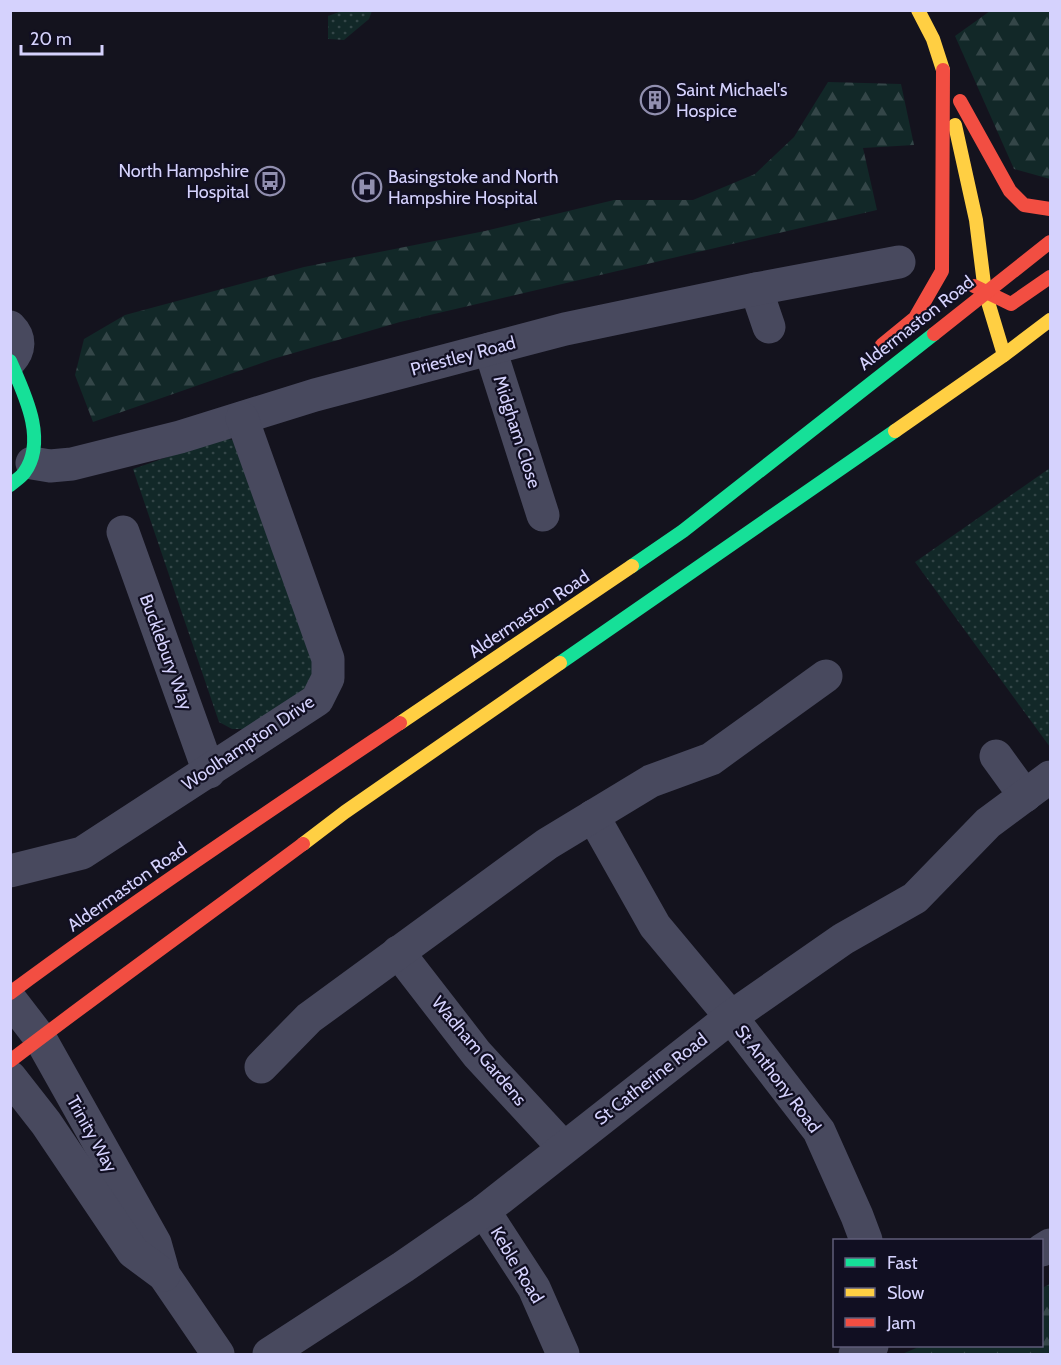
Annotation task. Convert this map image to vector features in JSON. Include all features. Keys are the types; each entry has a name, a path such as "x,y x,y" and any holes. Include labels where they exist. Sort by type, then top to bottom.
{"main road":[{"path":"918,10 933,39 943,70 976,220 985,292 1004,355"},
{"path":"943,70 1011,191 1024,205 1050,208"},
{"path":"871,354 915,318 953,276 943,70"},
{"name":"Aldermaston Road","path":"10,993 197,860 683,531 1050,242"},
{"path":"953,276 1011,303 1050,277"},
{"path":"10,1061 345,812 1004,355 1050,320"},
{"path":"10,361 28,405 25,465"},
{"path":"16,423 25,465"},
{"path":"683,531 715,488"}],"street":[{"name":"Priestley Road","path":"25,465 72,464 180,437 315,395 565,330 756,289 899,262"},
{"path":"756,289 769,327"},
{"path":"10,327 19,341 15,356 10,361"},
{"name":"Midgham Close","path":"490,349 543,516"},
{"name":"Woolhampton Drive","path":"10,871 82,853 317,700 328,678 328,659 242,417"},
{"name":"Bucklebury Way","path":"123,532 209,772"},
{"path":"261,1067 309,1018 547,844 651,781 711,759 826,676"},
{"name":"St Catherine Road","path":"269,1354 403,1267 484,1210 731,1017 843,939 915,898 988,823 1038,787 996,756"},
{"name":"St Anthony Road","path":"593,816 655,926 731,1017 819,1131 866,1239"},
{"name":"Wadham Gardens","path":"398,952 477,1054 563,1147"},
{"name":"Trinity Way","path":"10,999 40,1038 155,1243 164,1275"},
{"name":"Trinity Way","path":"10,1077 46,1123 134,1252 164,1275 218,1354"},
{"name":"Keble Road","path":"484,1210 534,1288 563,1354"},
{"path":"855,1354 870,1347"}],"green space":[{"path":"342,11 372,11 369,19 344,40 328,39 328,16"},
{"path":"990,11 1050,11 1050,179 1014,169 955,36"},
{"path":"828,82 901,84 914,145 863,148 877,210 400,322 273,359 93,422 75,375 84,339 125,315 304,267 485,231 614,200 693,200 755,174 794,137"},
{"path":"222,438 239,441 317,666 313,684 247,729 232,729 219,722 133,469"},
{"path":"1050,468 1050,747 915,562"},
{"path":"1050,1284 1050,1354 902,1354 919,1347 1043,1347 1043,1288"}],"traffic: fast":[{"path":"632,566 683,531 934,334"},
{"path":"10,361 27,402 34,431 31,460 20,478 10,485"},
{"path":"560,663 895,431"}],"traffic: slow":[{"path":"918,10 933,39 943,70"},
{"path":"955,125 976,220 985,292 1004,355"},
{"path":"895,431 1050,320"},
{"path":"400,723 632,566"},
{"path":"303,844 345,812 560,663"}],"traffic: jam":[{"path":"882,345 915,318 942,271 943,70"},
{"path":"960,101 1010,191 1024,205 1050,209"},
{"path":"934,334 1050,242"},
{"path":"974,286 1011,304 1050,277"},
{"path":"10,993 155,889 400,723"},
{"path":"10,1061 303,844"}],"place":[{"name":"Saint Michael's Hospice","path":"655,100"},
{"name":"North Hampshire Hospital","path":"270,181"},
{"name":"Basingstoke and North Hampshire Hospital","path":"367,187"}]}
